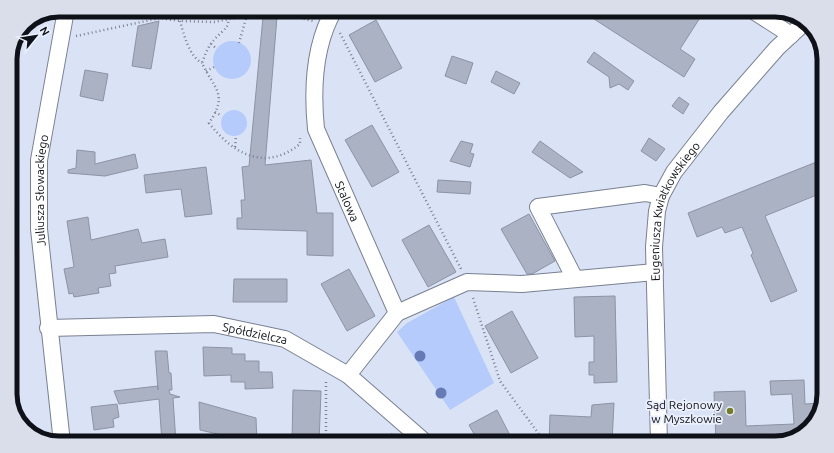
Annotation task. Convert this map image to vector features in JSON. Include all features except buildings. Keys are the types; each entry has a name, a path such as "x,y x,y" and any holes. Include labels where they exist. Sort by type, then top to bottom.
{"street":[{"name":"Juliusza Słowackiego","path":"61,436 38,229 39,160 64,17"},
{"name":"Stalowa","path":"330,17 318,52 315,99 316,129 397,313"},
{"path":"763,17 790,35"},
{"name":"Eugeniusza Kwiatkowskiego","path":"659,436 655,227 661,196 674,172 686,155 762,64 800,25"},
{"path":"575,279 538,207 645,194 661,196"},
{"path":"348,375 397,313 467,282 522,284 655,272"},
{"name":"Spółdzielcza","path":"48,328 214,324 285,339 348,375 418,436"}],"path":[{"path":"202,63 211,44 227,27 229,20 228,17"},
{"path":"60,38 160,18 180,22 229,20 240,17"},
{"path":"239,43 247,17"},
{"path":"296,17 330,17 467,282 500,381 540,436"},
{"path":"180,22 192,52 198,61 202,63 219,93 220,99 209,123 221,137 246,154 256,158 276,157 300,144 300,138"},
{"path":"211,44 217,49"},
{"path":"206,71 214,68"},
{"path":"215,112 222,116"},
{"path":"235,147 236,136"},
{"path":"326,436 327,363"}],"shaded area":[{"path":"232,41 245,47 251,60 245,73 232,79 219,73 213,60 219,47"},
{"path":"234,110 243,114 247,123 243,132 234,136 225,132 221,123 225,114"},
{"path":"454,297 494,383 450,410 397,332 407,323"}],"place":[{"name":"Sąd Rejonowy w Myszkowie","path":"730,411"}]}
